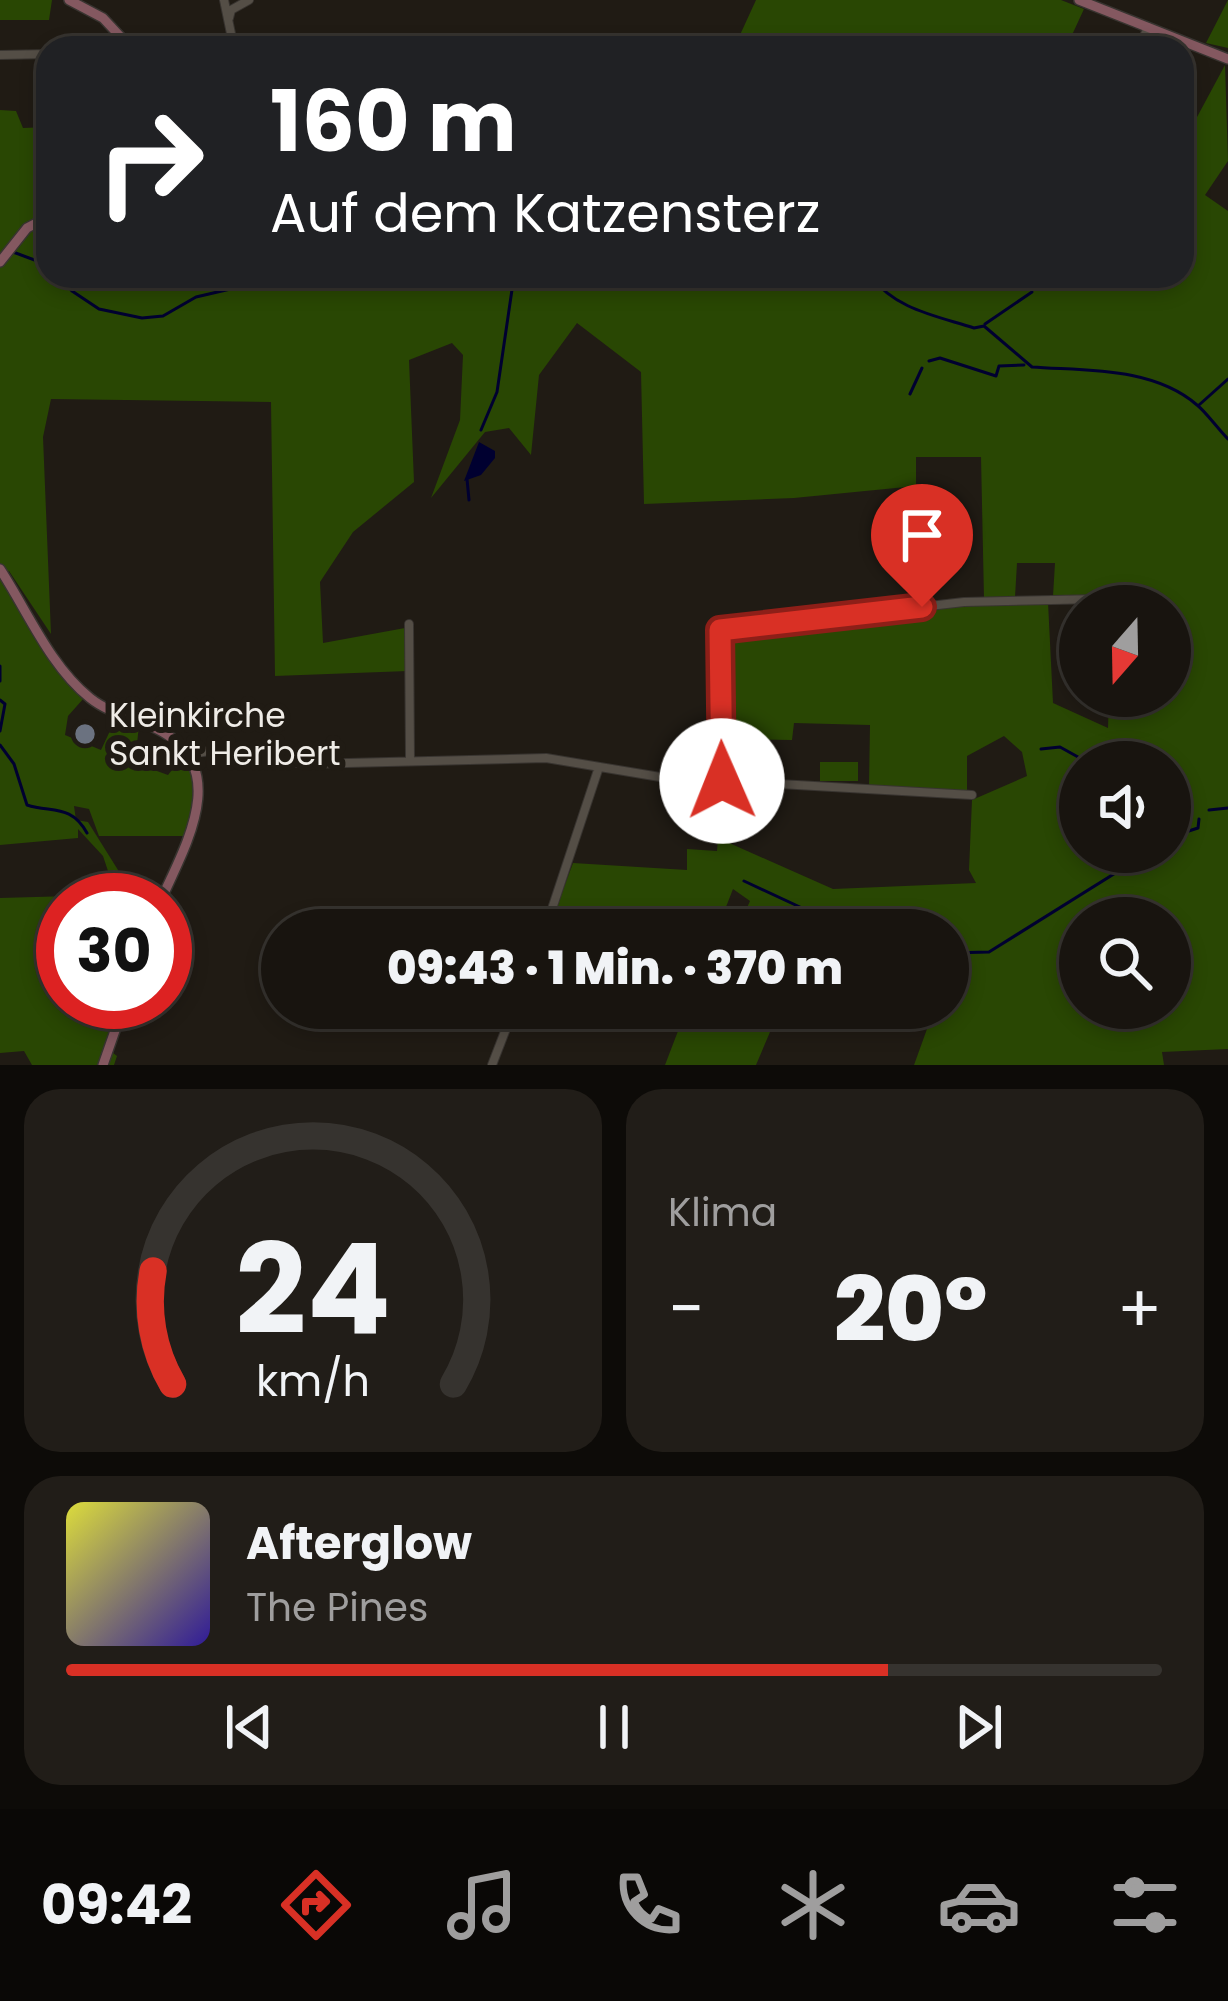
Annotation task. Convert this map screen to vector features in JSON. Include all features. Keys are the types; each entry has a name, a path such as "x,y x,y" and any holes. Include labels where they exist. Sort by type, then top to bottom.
{"street":[{"path":"69,0 104,18 120,36"},
{"path":"224,0 231,36"},
{"path":"228,21 231,10 249,0"},
{"path":"1079,0 1110,5 1170,36"},
{"path":"1144,36 1148,27"},
{"path":"1194,45 1228,59"},
{"path":"0,55 36,54"},
{"path":"6,254 36,225"},
{"path":"0,569 44,640 88,697 159,730 188,755 199,782 199,810 172,873"},
{"path":"722,781 720,630 964,602 1059,600"},
{"path":"409,624 410,760"},
{"path":"188,755 208,751 292,764 533,758 722,781 972,795"},
{"path":"551,909 599,767"},
{"path":"103,1065 115,1029"},
{"path":"492,1065 506,1029"}],"green space":[{"path":"0,0 52,0 49,20 0,20"},
{"path":"756,0 1061,0 1084,9 1072,36 740,36"},
{"path":"1228,0 1228,48 1206,43"},
{"path":"1225,65 1228,161 1205,195 1228,211 1228,1049 1162,1052 1164,1065 914,1065 927,1029 969,1029 969,909 746,909 750,901 733,889 725,909 556,909 573,863 687,870 687,849 717,851 718,838 833,889 976,883 969,870 972,800 1027,776 1022,752 1004,736 967,756 967,791 869,787 870,725 794,723 792,740 739,739 738,760 758,763 756,780 724,779 724,634 968,605 1048,602 1053,703 1059,706 1059,717 1084,717 1108,728 1108,717 1191,717 1191,585 1059,585 1059,596 1053,596 1055,563 1017,563 1015,597 984,598 981,457 916,457 916,486 794,498 644,504 641,372 577,323 539,375 531,455 509,428 485,432 431,498 460,420 463,355 452,343 409,360 414,482 353,532 320,582 323,643 405,628 408,671 275,676 271,402 51,399 43,437 51,634 9,571 1,575 84,698 68,716 65,735 101,750 116,718 139,725 135,763 168,775 184,755 193,805 186,836 99,836 89,809 74,806 76,820 88,822 117,873 109,873 103,856 78,829 78,838 0,845 0,110 16,111 23,128 36,127 36,288 1194,288 1194,123"},
{"path":"820,762 858,762 858,781 820,781"},
{"path":"36,897 36,1029 110,1029 104,1046 117,1056 114,1065 32,1065 24,1051 0,1053 0,898"},
{"path":"679,1029 927,1029 770,1032 756,1065 665,1065"}],"shaded area":[{"path":"479,442 495,451 495,458 481,475 464,481"}],"waterway":[{"path":"13,252 36,261"},
{"path":"70,288 99,309 142,318 163,316 196,297 235,288"},
{"path":"481,430 497,392 512,288"},
{"path":"882,288 917,310 974,328 984,326 1032,367 1116,373 1159,383 1197,405 1228,439"},
{"path":"985,324 1032,292"},
{"path":"929,361 940,358 996,376 999,366 1024,365"},
{"path":"910,394 922,368"},
{"path":"1199,405 1228,379"},
{"path":"467,479 469,500"},
{"path":"0,666 0,681"},
{"path":"0,700 5,704 0,731"},
{"path":"0,745 14,764 27,805 68,814 87,833"},
{"path":"1041,749 1059,747"},
{"path":"1209,810 1228,808"},
{"path":"1191,830 1198,828 1199,819"},
{"path":"969,952 989,952 1115,873"},
{"path":"744,881 803,909"}],"place":[{"name":"Kleinkirche Sankt Heribert","path":"85,734"}],"route":[{"path":"722,781 720,630 922,607"}]}
